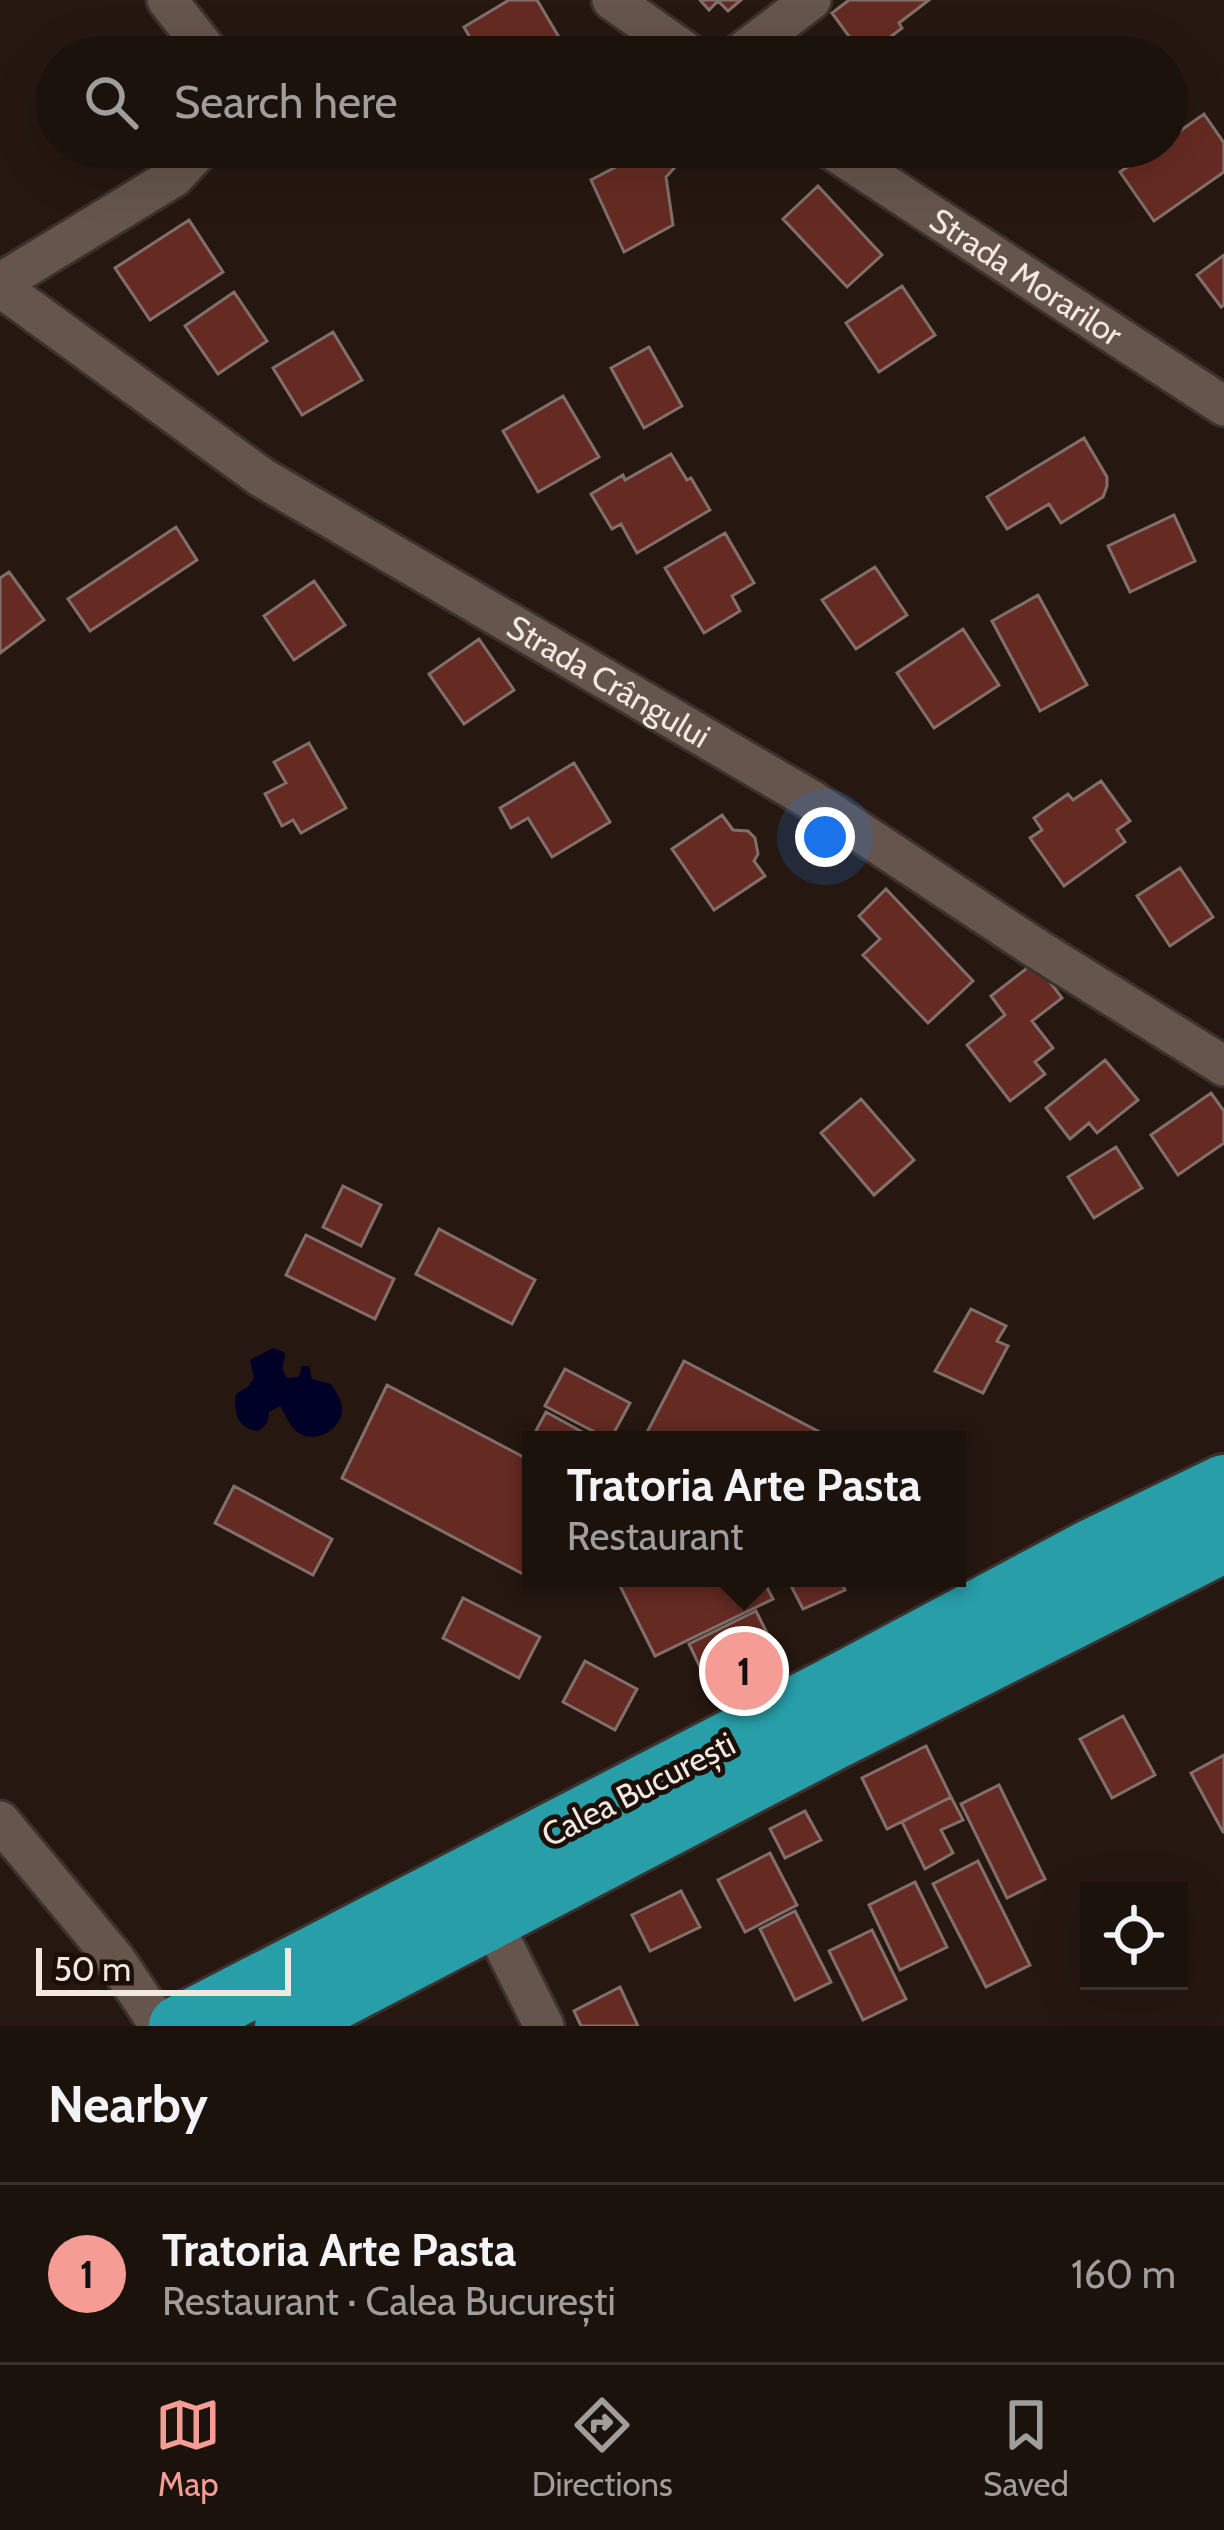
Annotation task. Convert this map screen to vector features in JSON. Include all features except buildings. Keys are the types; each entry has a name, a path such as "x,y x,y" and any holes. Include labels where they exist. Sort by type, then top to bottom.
{"highway":[{"name":"Calea București","path":"179,2026 1092,1549 1224,1485"},
{"name":"Calea București","path":"285,2026 1224,1542"}],"street":[{"path":"167,0 195,36"},
{"path":"612,0 663,36"},
{"path":"764,36 811,0"},
{"path":"0,285 182,168"},
{"name":"Strada Morarilor","path":"860,168 1224,406"},
{"name":"Strada Crângului","path":"0,285 260,477 813,801 1224,1066"},
{"path":"0,1821 115,1959 160,2026"},
{"path":"490,1918 544,2026"}],"water":[{"path":"273,1348 284,1352 282,1369 287,1378 299,1377 302,1366 309,1366 312,1379 331,1384 342,1407 331,1430 302,1435 280,1406 269,1412 259,1431 242,1424 236,1413 236,1394 254,1378 250,1360"}],"place":[{"name":"Tratoria Arte Pasta","path":"744,1671"}]}
